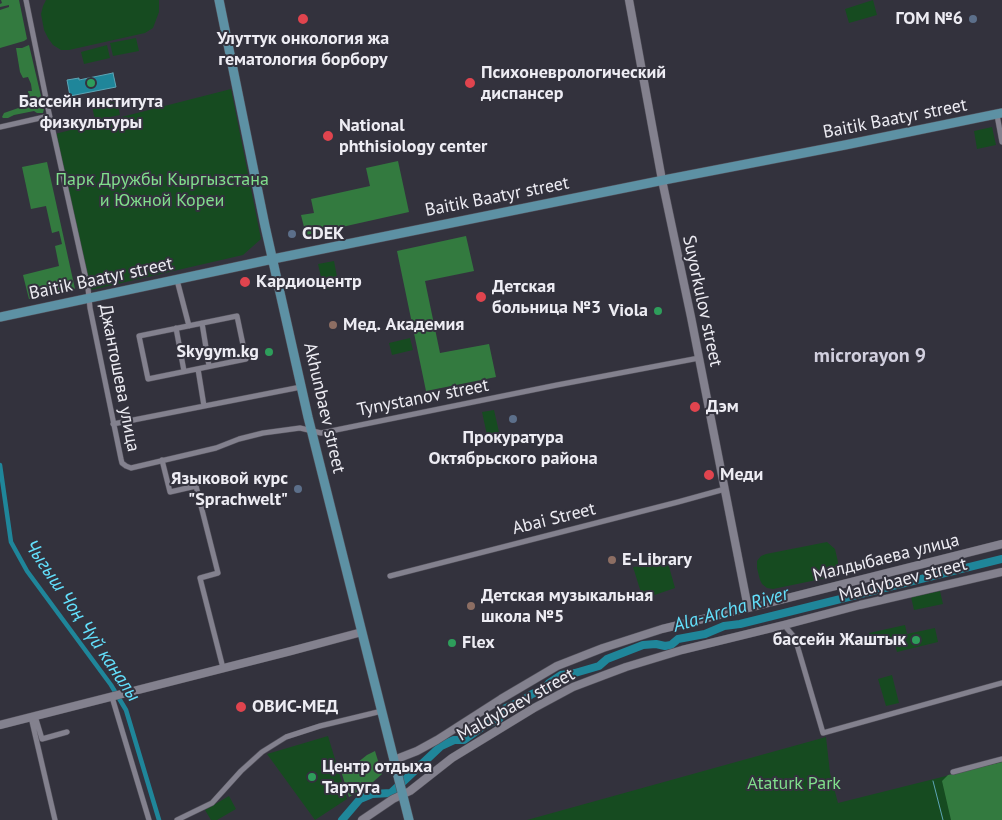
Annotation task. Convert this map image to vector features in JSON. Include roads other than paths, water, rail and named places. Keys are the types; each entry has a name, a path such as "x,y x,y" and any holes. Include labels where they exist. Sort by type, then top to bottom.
{"main road":[{"name":"Akhunbaev street","path":"219,0 252,165 301,387 409,820"},
{"name":"Baitik Baatyr street","path":"0,317 662,180 845,146 1000,114"}],"street":[{"name":"Джантошева улица","path":"26,0 49,116 88,288 120,459 126,466"},
{"name":"Suyorkulov street","path":"629,0 662,180 748,608"},
{"path":"1000,114 1002,142"},
{"path":"0,127 49,116"},
{"path":"178,280 189,326"},
{"path":"237,316 246,359 148,379 139,336 202,323 237,316"},
{"path":"202,323 209,366"},
{"path":"176,328 184,371"},
{"name":"Tynystanov street","path":"126,466 131,468 216,448 264,433 300,428 321,433 699,358"},
{"path":"198,369 204,406"},
{"path":"113,424 301,387"},
{"path":"162,460 170,492 196,486 218,573 200,578 223,668"},
{"name":"Abai Street","path":"390,576 725,489"},
{"name":"Малдыбаева улица","path":"748,608 1002,544"},
{"name":"Maldybaev street","path":"402,792 410,791 452,758 534,708 574,687 626,667 682,650 860,605 1002,572"},
{"name":"Maldybaev street","path":"395,764 557,666 645,634 748,608"},
{"path":"784,625 795,638 823,733 1002,683"},
{"path":"0,725 362,632"},
{"path":"116,695 149,820"},
{"path":"177,820 212,803 262,752 286,738 320,726 382,711"},
{"path":"33,716 42,739 67,732"},
{"path":"33,716 56,820"},
{"path":"953,772 1002,759"},
{"path":"362,820 402,792"}],"water":[{"name":"Бассейн института физкультуры","path":"113,73 116,87 70,96 67,80 79,78 79,80"}],"waterway":[{"name":"Чыгыш Чоң Чүй каналы","path":"0,465 11,542 27,571 111,685 126,710 159,820"},
{"name":"Ala-Archa River","path":"342,820 360,799 372,794 391,793 441,746 454,740 464,740 485,725 499,719 506,708 543,690 549,683 561,675 599,666 607,659 643,645 671,645 678,639 705,634 724,626 740,624 1002,559"},
{"path":"933,781 943,820"}],"place":[{"name":"Улуттук онкология жа гематология борбору","path":"303,19"},
{"name":"ГОМ №6","path":"973,19"},
{"name":"Бассейн института физкультуры","path":"91,83"},
{"name":"Психоневрологический диспансер","path":"470,83"},
{"name":"National phthisiology center","path":"328,136"},
{"name":"CDEK","path":"292,234"},
{"name":"Кардиоцентр","path":"245,282"},
{"name":"Детская больница №3","path":"481,297"},
{"name":"Viola","path":"658,311"},
{"name":"Мед. Академия","path":"333,325"},
{"name":"Skygym.kg","path":"269,352"},
{"name":"Дэм","path":"695,407"},
{"name":"Прокуратура Октябрьского района","path":"513,419"},
{"name":"Меди","path":"709,475"},
{"name":"Языковой курс \"Sprachwelt\"","path":"298,489"},
{"name":"E-Library","path":"612,560"},
{"name":"Детская музыкальная школа №5","path":"471,606"},
{"name":"бассейн Жаштык","path":"916,640"},
{"name":"Flex","path":"452,643"},
{"name":"ОВИС-МЕД","path":"241,707"},
{"name":"Центр отдыха Тартуга","path":"312,777"}],"district":[{"name":"microrayon 9","path":"870,356"}],"park label":[{"name":"Парк Дружбы Кыргызстана и Южной Кореи","path":"162,190"},
{"name":"Ataturk Park","path":"794,784"}]}
